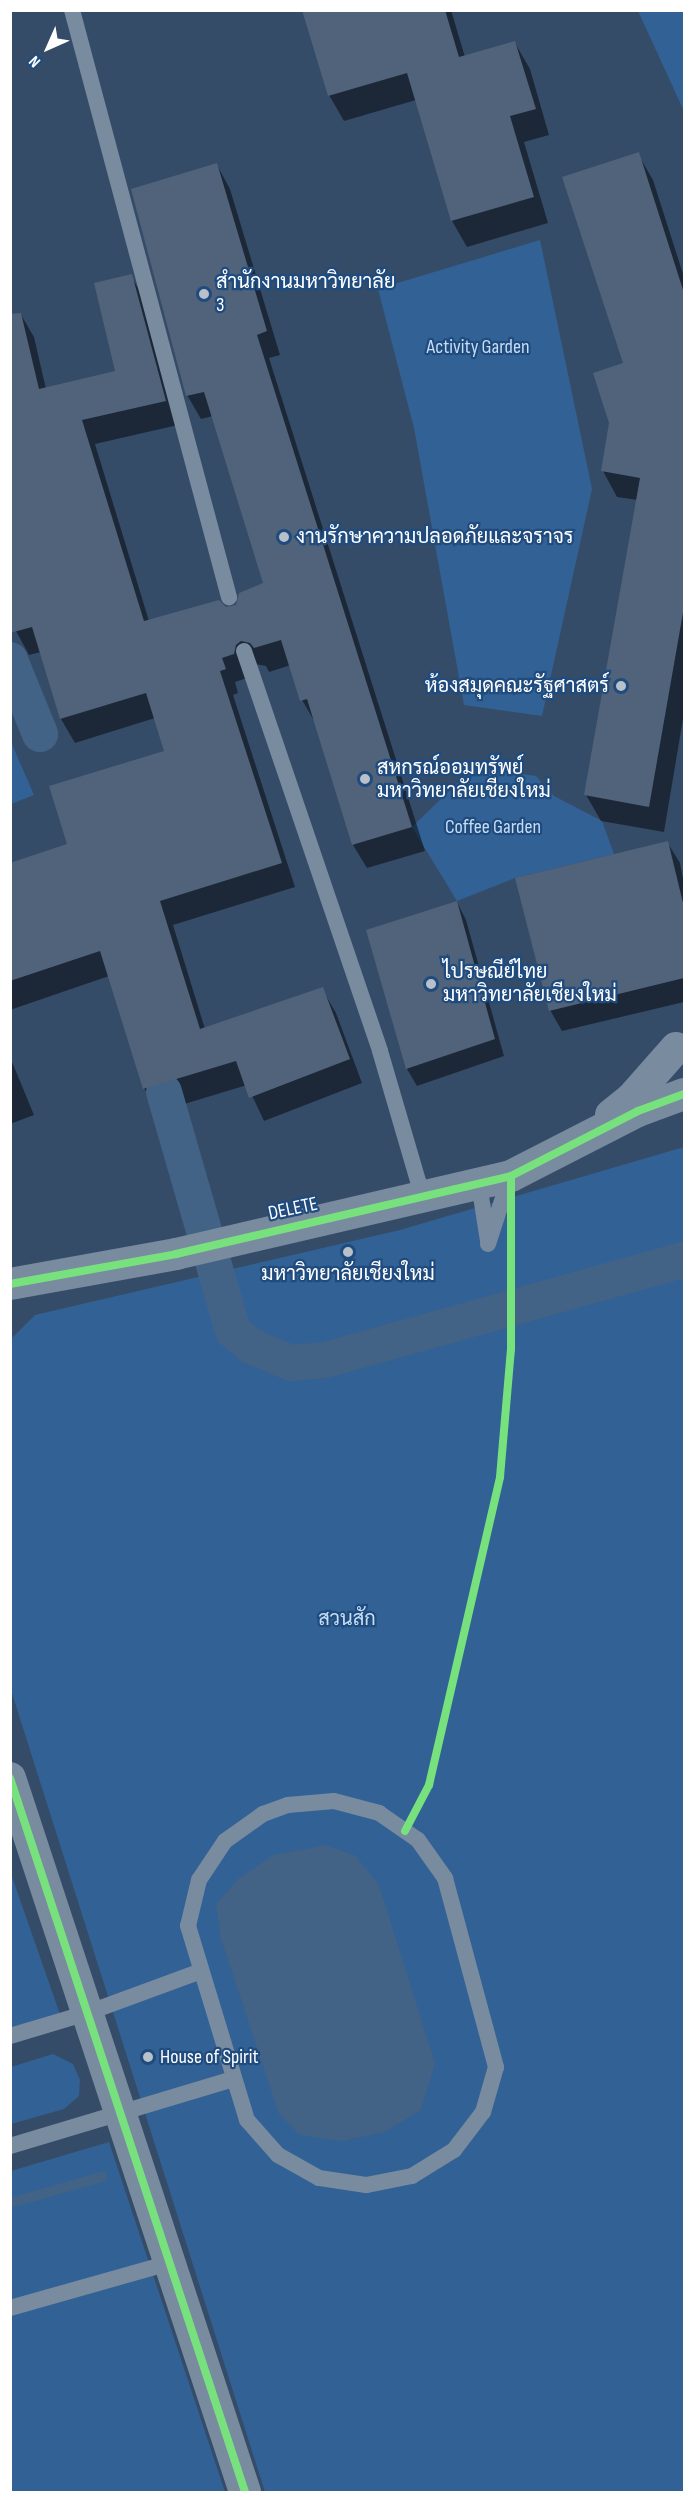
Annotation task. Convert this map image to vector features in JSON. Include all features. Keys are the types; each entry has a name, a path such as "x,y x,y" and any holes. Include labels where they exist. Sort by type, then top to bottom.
{"street":[{"path":"680,1043 675,1068 684,1082"},
{"path":"580,1140 631,1099 680,1043"},
{"path":"511,1176 638,1111 684,1094"},
{"path":"10,1778 245,2493"}],"lane":[{"path":"72,10 229,597"},
{"path":"244,651 380,1051 423,1198"},
{"path":"479,1184 488,1244 511,1176"},
{"path":"10,1284 176,1254 511,1176"},
{"path":"334,1801 379,1813 418,1840 445,1878 496,2067 483,2112 454,2150 412,2176 366,2185 320,2178 278,2156 247,2120 201,1971 188,1926 199,1880 225,1841 263,1814 288,1805 334,1801"},
{"path":"10,2036 87,2013 201,1971"},
{"path":"10,2146 234,2079"},
{"path":"10,2308 169,2263"}],"green space":[{"path":"638,11 684,11 684,111"},
{"name":"Activity Garden","path":"540,240 592,489 542,716 464,705 414,428 378,289"},
{"path":"10,740 34,795 11,804 10,804"},
{"name":"Coffee Garden","path":"474,767 536,776 554,796 602,821 614,854 515,878 457,901 412,827"},
{"name":"สวนสัก","path":"684,1147 684,2492 265,2492 11,1690 10,1340 35,1315 400,1230"},
{"path":"10,1871 62,2020 10,2036"},
{"path":"53,2054 73,2064 80,2080 79,2096 64,2109 11,2124 11,2067"},
{"path":"109,2142 225,2492 11,2492 11,2171"}],"shaded area":[{"path":"326,1845 356,1856 379,1885 435,2063 421,2110 385,2132 342,2141 300,2135 279,2114 221,1939 216,1904 238,1879 273,1855"}],"building":[{"path":"302,10 445,10 459,57 515,41 536,109 510,116 534,197 451,221 407,73 328,96"},
{"path":"639,152 684,293 684,607 649,807 584,795 640,478 601,471 609,423 593,373 623,363 562,177"},
{"path":"217,163 267,331 257,335 412,827 352,845 307,699 300,701 281,640 254,648 250,643 241,641 236,645 234,654 222,658 226,669 220,671 282,863 160,901 200,1029 323,987 350,1059 249,1098 236,1061 143,1089 100,951 10,981 10,863 67,844 49,786 164,751 146,693 60,719 32,627 10,633 10,314 21,313 39,389 115,371 94,283 132,274 166,401 82,420 144,621 219,600 226,607 236,605 239,593 263,583 204,392 186,396 131,189"},
{"path":"668,841 684,907 684,978 549,1011 515,878"},
{"name":"ไปรษณีย์ไทย มหาวิทยาลัยเชียงใหม่","path":"457,901 495,1039 406,1069 366,930"}],"waterway":[{"path":"10,660 40,734"},
{"path":"164,1092 233,1331 251,1346 291,1363 325,1360 684,1260"},
{"path":"10,2203 102,2177"}],"cycle path":[{"name":"DELETE","path":"10,1284 176,1254 511,1176 638,1111 684,1094"},
{"path":"405,1831 429,1785 500,1477 511,1349 511,1176"},
{"path":"10,1778 245,2492"}],"place":[{"name":"สำนักงานมหาวิทยาลัย 3","path":"204,294"},
{"name":"งานรักษาความปลอดภัยและจราจร","path":"284,537"},
{"name":"ห้องสมุดคณะรัฐศาสตร์","path":"621,686"},
{"name":"สหกรณ์ออมทรัพย์ มหาวิทยาลัยเชียงใหม่","path":"365,779"},
{"name":"ไปรษณีย์ไทย มหาวิทยาลัยเชียงใหม่","path":"431,984"},
{"name":"มหาวิทยาลัยเชียงใหม่","path":"348,1252"},
{"name":"House of Spirit","path":"148,2057"}]}
